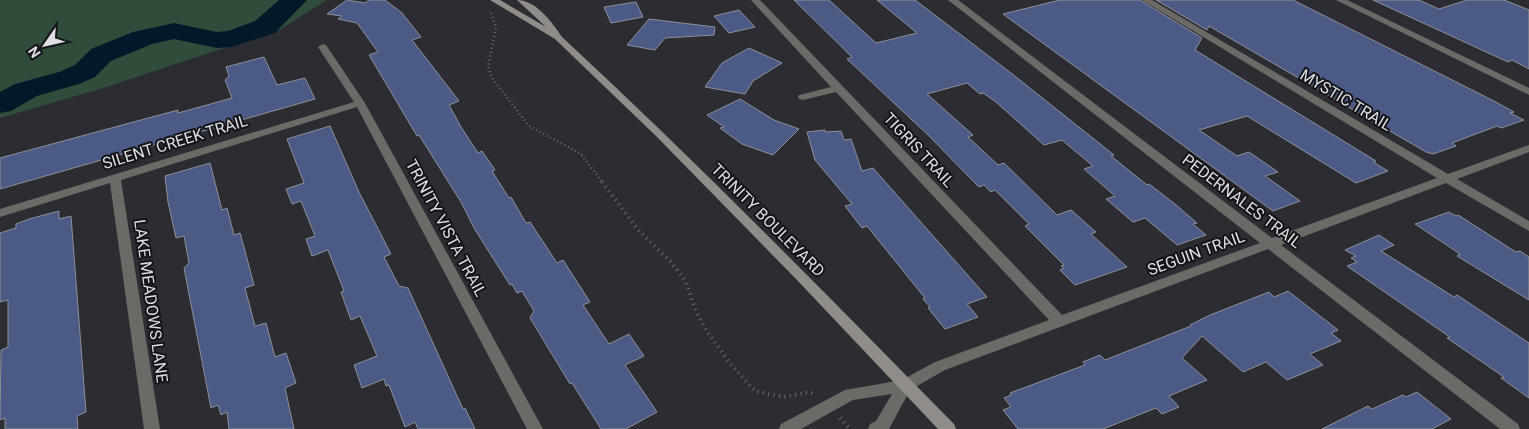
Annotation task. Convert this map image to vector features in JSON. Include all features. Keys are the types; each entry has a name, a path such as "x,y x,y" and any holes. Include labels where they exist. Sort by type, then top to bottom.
{"main road":[{"name":"TRINITY BOULEVARD","path":"494,0 559,39"},
{"name":"TRINITY BOULEVARD","path":"520,0 547,22 559,39 667,141 801,276 948,429"}],"street":[{"name":"TIGRIS TRAIL","path":"755,0 1060,322"},
{"name":"PEDERNALES TRAIL","path":"952,0 1512,429"},
{"name":"MYSTIC TRAIL","path":"1146,0 1529,227"},
{"path":"1340,0 1529,92"},
{"name":"TRINITY VISTA TRAIL","path":"323,47 360,103 535,429"},
{"path":"803,97 838,88"},
{"name":"SILENT CREEK TRAIL","path":"0,213 360,103"},
{"name":"SEGUIN TRAIL","path":"905,386 940,366 1529,148"},
{"name":"LAKE MEADOWS LANE","path":"115,178 152,429"},
{"path":"787,429 850,394 905,386"},
{"path":"876,429 882,426 905,386"}],"path":[{"path":"486,9 495,21 496,28 488,66 492,78 529,126 581,154 639,231 670,261 685,280 696,311 706,330 732,366 755,391 784,397 809,392 821,398 850,429"}],"green space":[{"path":"0,0 327,0 279,30 100,89 0,118"}],"building":[{"path":"347,0 365,3 369,0 385,0 402,13 421,37 412,40 459,101 449,105 461,127 478,153 482,151 495,170 492,171 509,198 511,197 526,223 530,222 557,263 563,260 590,302 583,305 609,344 629,334 644,356 625,365 657,412 626,429 601,429 572,383 570,384 530,318 534,311 522,291 517,293 512,284 510,285 474,228 461,202 419,135 417,136 369,55 378,52 357,23 338,19 342,16 327,14"},
{"path":"794,0 829,0 876,43 917,33 877,0 915,0 1114,155 1111,156 1147,185 1149,184 1175,204 1197,223 1193,224 1206,235 1177,245 1145,218 1133,222 1106,199 1115,196 1084,169 1093,166 1062,140 1044,145 996,102 983,93 980,94 967,83 927,94 973,135 968,137 998,165 1004,163 1057,215 1071,210 1096,232 1091,234 1127,267 1075,285 1060,270 1064,268 1061,266 1064,265 1025,226 1029,224 995,190 991,192 984,185 979,187 927,134 847,59 852,57"},
{"path":"1060,0 1140,0 1202,38 1195,50 1376,161 1373,162 1388,171 1356,183 1247,116 1199,130 1237,156 1249,152 1278,172 1265,176 1300,201 1273,211 1003,14"},
{"path":"1156,0 1293,0 1492,100 1524,120 1501,128 1497,126 1452,143 1456,146 1433,154 1426,152 1209,26 1207,30"},
{"path":"1373,0 1419,0 1439,9 1467,0 1504,0 1529,10 1529,69 1512,60 1508,62"},
{"path":"636,2 643,17 611,23 604,7"},
{"path":"739,10 755,27 729,33 714,16"},
{"path":"649,19 715,27 714,35 665,38 655,50 627,45"},
{"path":"749,48 782,63 753,81 745,94 705,87 722,63"},
{"path":"264,57 277,85 305,78 315,99 0,189 0,158 178,110 178,113 232,98 225,80 229,76 226,67"},
{"path":"740,99 774,120 799,129 773,155 742,144 720,128 724,127 707,115"},
{"path":"330,126 359,192 391,254 384,257 399,286 408,288 463,409 465,408 475,429 418,429 415,422 405,427 389,385 386,386 384,379 362,388 354,365 377,356 360,316 351,320 341,292 344,291 328,250 312,256 306,239 315,236 301,201 292,204 286,189 304,183 287,139"},
{"path":"825,130 825,132 841,131 844,140 851,139 862,171 873,168 987,297 967,304 978,317 945,329 928,308 930,307 923,299 925,298 867,226 862,228 845,206 852,204 815,160 807,132"},
{"path":"210,163 222,210 227,208 234,235 240,233 245,251 254,285 245,288 255,326 266,323 275,357 286,353 296,383 285,388 294,429 229,429 227,412 221,415 218,405 211,408 184,268 189,263 184,236 176,238 168,202 165,176"},
{"path":"59,211 59,219 71,216 86,412 77,416 78,429 5,429 5,418 0,420 1,350 8,347 8,300 0,302 0,233 16,228 16,224 29,219"},
{"path":"1449,212 1456,216 1458,215 1516,252 1520,251 1529,257 1529,300 1457,256 1460,254 1415,224"},
{"path":"1379,235 1394,245 1381,251 1454,297 1457,295 1529,343 1529,398 1501,378 1504,377 1447,338 1450,337 1347,266 1357,262 1351,258 1356,256 1345,250"},
{"path":"1288,291 1338,330 1331,333 1341,341 1310,354 1323,365 1287,380 1266,362 1243,372 1202,336 1182,358 1207,380 1169,396 1179,407 1162,414 1156,408 1103,429 1018,429 1003,410 1011,407 1004,398 1011,395 1010,393 1085,365 1083,362 1100,355 1105,360 1191,326 1210,315 1269,292 1274,297"},
{"path":"1417,392 1451,419 1432,429 1322,429 1368,406 1372,409 1403,395 1406,397"}],"waterway":[{"path":"0,104 26,90 69,78 85,71 101,55 143,38 174,31 217,40 231,39 265,27 294,0"}]}
